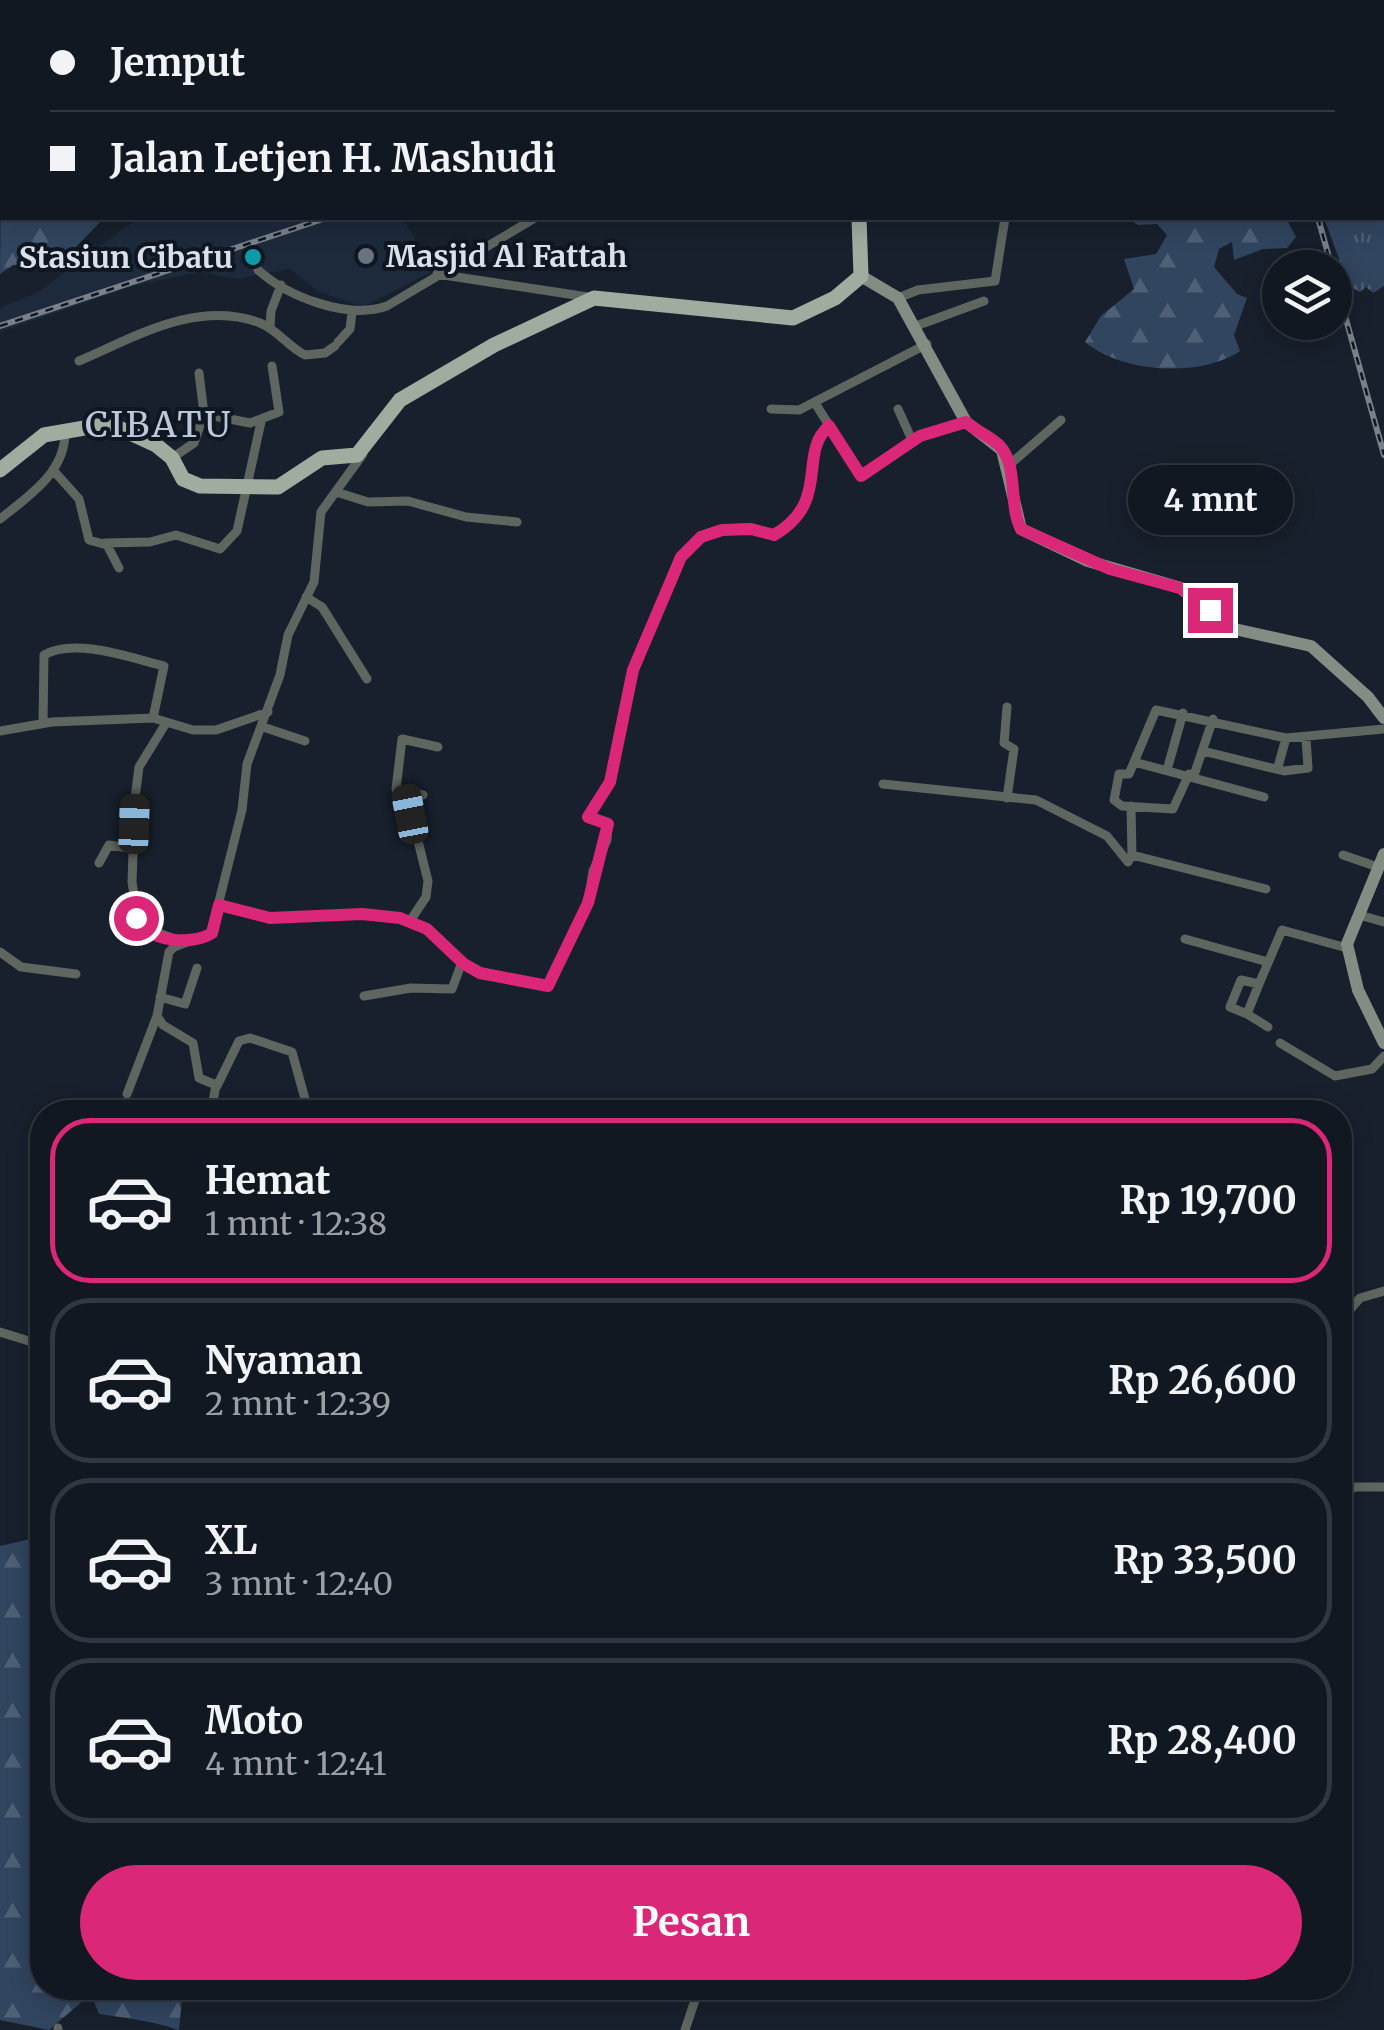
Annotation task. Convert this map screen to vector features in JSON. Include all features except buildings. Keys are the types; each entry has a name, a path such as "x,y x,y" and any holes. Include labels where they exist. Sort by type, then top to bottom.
{"main road":[{"path":"859,220 860,276"},
{"path":"0,470 44,435 65,428 119,428 172,458 177,472 190,484 249,484 266,488 288,484 322,458 363,452 400,400 494,345 594,298 793,318 823,305 860,276"},
{"path":"860,276 898,298 966,422 997,444 1008,466 1012,505 1021,529 1110,569 1180,588 1230,628 1310,646 1368,697 1384,718"},
{"path":"1381,860 1347,948 1358,990 1384,1043"}],"street":[{"path":"970,0 982,0"},
{"path":"258,270 281,285 352,312 387,306 532,220"},
{"path":"898,298 918,290 995,281 1005,220"},
{"path":"437,274 594,298"},
{"path":"270,328 271,311 281,285"},
{"path":"916,326 984,301"},
{"path":"79,361 179,320 237,316 270,328 305,355 325,352 350,329 352,312"},
{"path":"771,409 792,412 816,402 926,344"},
{"path":"204,414 242,423 261,422 279,412 272,366"},
{"path":"172,458 194,443 204,414 199,373"},
{"path":"816,402 861,476 912,440 966,422"},
{"path":"898,409 912,440"},
{"path":"1008,466 1061,420"},
{"path":"53,470 80,499 89,540 150,542 176,535 217,550 237,531 261,422"},
{"path":"219,905 270,918 362,914 410,921 427,929 462,962 486,975 548,986 589,900 608,827 588,817 610,782 633,670 676,566 693,542 710,533 746,528 774,535 795,519 810,496 819,436 829,426"},
{"path":"0,520 36,491 53,470 64,452 65,428"},
{"path":"127,1094 158,1016 170,952 212,933 242,810 247,764 263,728 288,636 314,582 322,512 363,452"},
{"path":"336,492 368,502 408,502 466,517 517,522"},
{"path":"105,543 119,568"},
{"path":"306,598 322,607 367,679"},
{"path":"43,724 44,654 60,650 109,654 164,666 153,718"},
{"path":"1007,707 1004,745 1014,750 1007,798"},
{"path":"1213,719 1203,752 1173,809 1117,804 1114,789 1119,774 1129,774 1156,710 1213,719 1286,738 1384,729"},
{"path":"0,731 43,724 153,718 216,730 268,712"},
{"path":"1167,770 1183,713"},
{"path":"166,723 139,767 133,850 137,922 146,930 186,943"},
{"path":"263,728 305,740"},
{"path":"423,795 396,789 402,738 438,747"},
{"path":"1278,767 1286,738"},
{"path":"1203,752 1278,767 1284,772 1308,768 1306,738"},
{"path":"1134,762 1264,797"},
{"path":"883,784 1054,807 1106,836 1130,859 1266,889"},
{"path":"406,793 428,881 426,898 410,921"},
{"path":"1129,876 1131,806"},
{"path":"100,863 109,845 133,850"},
{"path":"1343,855 1381,860"},
{"path":"1359,915 1384,922"},
{"path":"1246,1014 1282,930 1347,948"},
{"path":"1184,939 1268,962"},
{"path":"0,952 20,966 76,974"},
{"path":"364,996 411,988 451,989 462,962"},
{"path":"160,996 185,1004 197,968"},
{"path":"1259,984 1241,980 1230,1007 1268,1027"},
{"path":"158,1016 163,1025 193,1043 200,1078 217,1086"},
{"path":"214,1100 239,1041 250,1038 292,1052 305,1099"},
{"path":"1280,1044 1335,1076 1372,1069 1384,1056"},
{"path":"1352,1307 1360,1298 1384,1291"},
{"path":"0,1332 30,1341"},
{"path":"1352,1489 1384,1487"},
{"path":"685,2030 695,2000"}],"shaded area":[{"path":"135,220 404,220 433,271 363,307 320,292 289,269 238,279 200,272 136,285 0,332 0,308 40,291"}],"green space":[{"path":"1,220 102,220 71,252 37,270 30,264 13,265 0,274"},
{"path":"1130,220 1287,220 1296,237 1287,248 1263,249 1234,260 1232,242 1219,249 1214,267 1237,294 1247,298 1234,335 1240,351 1204,365 1161,368 1119,360 1085,342 1101,316 1134,289 1124,259 1156,254 1167,235 1157,224 1138,225"},
{"path":"1325,220 1384,220 1384,286 1373,293 1366,287 1360,292 1352,288 1352,250 1336,250"},
{"path":"30,1539 30,2000 84,2000 49,2030 0,2020 0,1546"},
{"path":"93,2000 182,2000 179,2030 99,2014"}],"railway":[{"path":"0,326 320,220"},
{"path":"1319,220 1327,250"},
{"path":"1352,340 1384,455"}],"place":[{"name":"Masjid Al Fattah","path":"366,256"},
{"name":"Stasiun Cibatu","path":"253,257"}],"district":[{"name":"CIBATU","path":"159,425"}],"route":[{"path":"136,918 146,930 186,943 212,933 219,905 270,918 301,914 389,916 427,929 464,964 480,973 548,986 588,903 593,871 606,844 608,824 588,817 610,782 633,670 653,615 667,594 681,557 701,537 746,528 774,535 795,519 810,496 819,436 829,426 861,476 920,436 966,422 997,444 1007,458 1012,505 1021,529 1088,561 1180,588 1210,610"}]}
